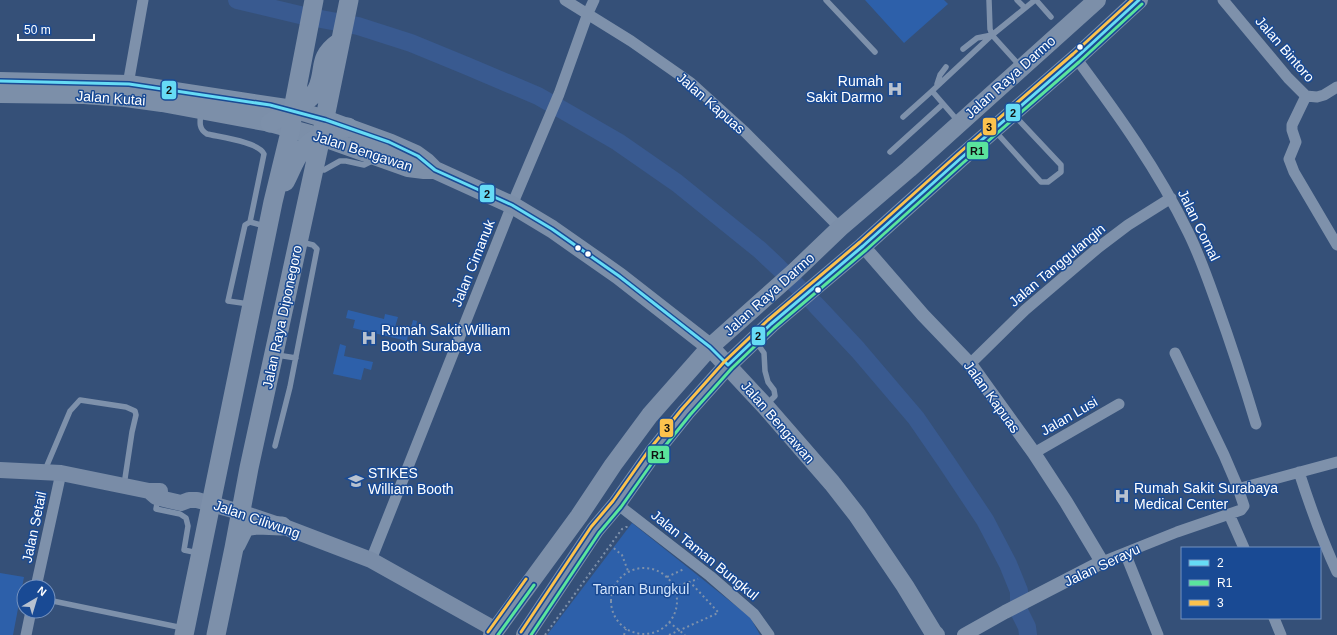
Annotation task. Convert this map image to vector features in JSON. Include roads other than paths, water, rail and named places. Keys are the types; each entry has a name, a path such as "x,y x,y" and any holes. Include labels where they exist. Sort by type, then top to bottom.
{"highway":[{"path":"185,632 273,202 291,128 293,109 313,4"},
{"name":"Jalan Raya Diponegoro","path":"216,635 240,512 348,9"},
{"path":"270,123 313,95 317,89 321,77 324,59 332,48 341,40"},
{"path":"273,202 304,148 323,128 331,131 348,127"},
{"path":"234,548 245,527 257,525 282,526"}],"main road":[{"name":"Jalan Raya Darmo","path":"494,632 579,516 613,465 650,415 710,347 840,228 909,169 1097,0"},
{"name":"Jalan Raya Darmo","path":"525,635 595,530 617,504 653,453 686,412 728,365 806,294 863,246 1076,58 1139,0"},
{"name":"Jalan Kutai","path":"0,81 127,91 293,109 323,128"},
{"name":"Jalan Kutai","path":"0,94 84,95 127,91 162,103 291,128"},
{"name":"Jalan Bengawan","path":"348,127 416,154 435,170 512,205 552,229 587,253 710,347 765,406 832,483 857,515 905,586 934,634"},
{"name":"Jalan Bengawan","path":"291,128 323,128 373,156 408,168 435,170"},
{"name":"Jalan Ciliwung","path":"0,470 61,473 124,485 154,494 157,490 182,495 189,500 211,503 240,512 282,526 371,560 494,632"},
{"path":"579,516 578,522 582,529 587,531 595,530"},
{"path":"558,545 565,544 572,547 577,554 577,557"}],"street":[{"name":"Jalan Kapuas","path":"565,0 631,41 691,83 745,132 840,228"},
{"name":"Jalan Cimanuk","path":"371,560 512,205 559,94 594,0"},
{"name":"Jalan Bintoro","path":"1223,0 1288,78 1308,96"},
{"path":"127,91 143,1"},
{"name":"Jalan Comal","path":"1076,58 1139,147 1171,198 1203,266 1234,353 1256,424"},
{"path":"1337,87 1324,95 1308,96 1292,124 1292,130 1296,142 1289,159 1294,172 1337,245"},
{"name":"Jalan Tanggulangin","path":"970,364 1025,310 1099,248 1128,225 1171,198"},
{"name":"Jalan Kapuas","path":"863,246 970,364 1034,453 1066,502 1102,562"},
{"path":"1175,353 1224,455 1239,490 1241,488 1337,462"},
{"name":"Jalan Lusi","path":"1034,453 1119,404"},
{"path":"1299,472 1311,510 1337,572"},
{"name":"Jalan Setail","path":"38,579 61,473"},
{"name":"Jalan Serayu","path":"964,635 1102,562 1177,532 1241,510 1244,506 1239,490"},
{"name":"Jalan Taman Bungkul","path":"617,504 710,576 754,614 769,635"},
{"path":"1229,514 1244,547"},
{"path":"1125,553 1158,635"},
{"path":"26,635 29,619"},
{"path":"1274,619 1281,635"}],"lane":[{"path":"826,0 875,52"},
{"path":"989,0 990,29 992,35 1021,68"},
{"path":"1018,0 1025,8"},
{"path":"903,117 992,35 1036,0 1051,17"},
{"path":"963,49 977,38 992,35"},
{"path":"936,86 940,75 946,67"},
{"path":"932,91 959,123"},
{"path":"890,152 943,104"},
{"path":"201,111 200,127 202,132 247,144 258,148 263,151 264,154 250,222 245,225 228,301 253,305"},
{"path":"994,130 1041,182 1048,182 1061,172 1061,165 1012,113"},
{"path":"314,168 324,170 340,161 346,160 364,165 370,162 373,156"},
{"path":"250,222 268,227"},
{"path":"275,446 290,387 317,249 313,245 299,241"},
{"path":"754,340 764,352 766,378 775,393 775,396 765,406"},
{"path":"274,354 296,358"},
{"path":"44,472 70,411 80,400 126,407 135,411 136,415 124,485"},
{"path":"154,494 156,509 180,514 187,521 188,526 184,550 201,554"},
{"path":"56,602 185,632"}],"waterway":[{"path":"237,0 300,15 358,26 411,43 467,66 538,96 618,142 677,183 760,250 778,267 858,350 916,418 985,520 1008,564 1019,591 1019,611 1027,627 1028,635"}],"place":[{"name":"Rumah Sakit Darmo","path":"895,89"},
{"name":"Rumah Sakit William Booth Surabaya","path":"369,338"},
{"name":"STIKES William Booth","path":"356,481"},
{"name":"Rumah Sakit Surabaya Medical Center","path":"1122,496"}],"park label":[{"name":"Taman Bungkul","path":"641,589"}]}
